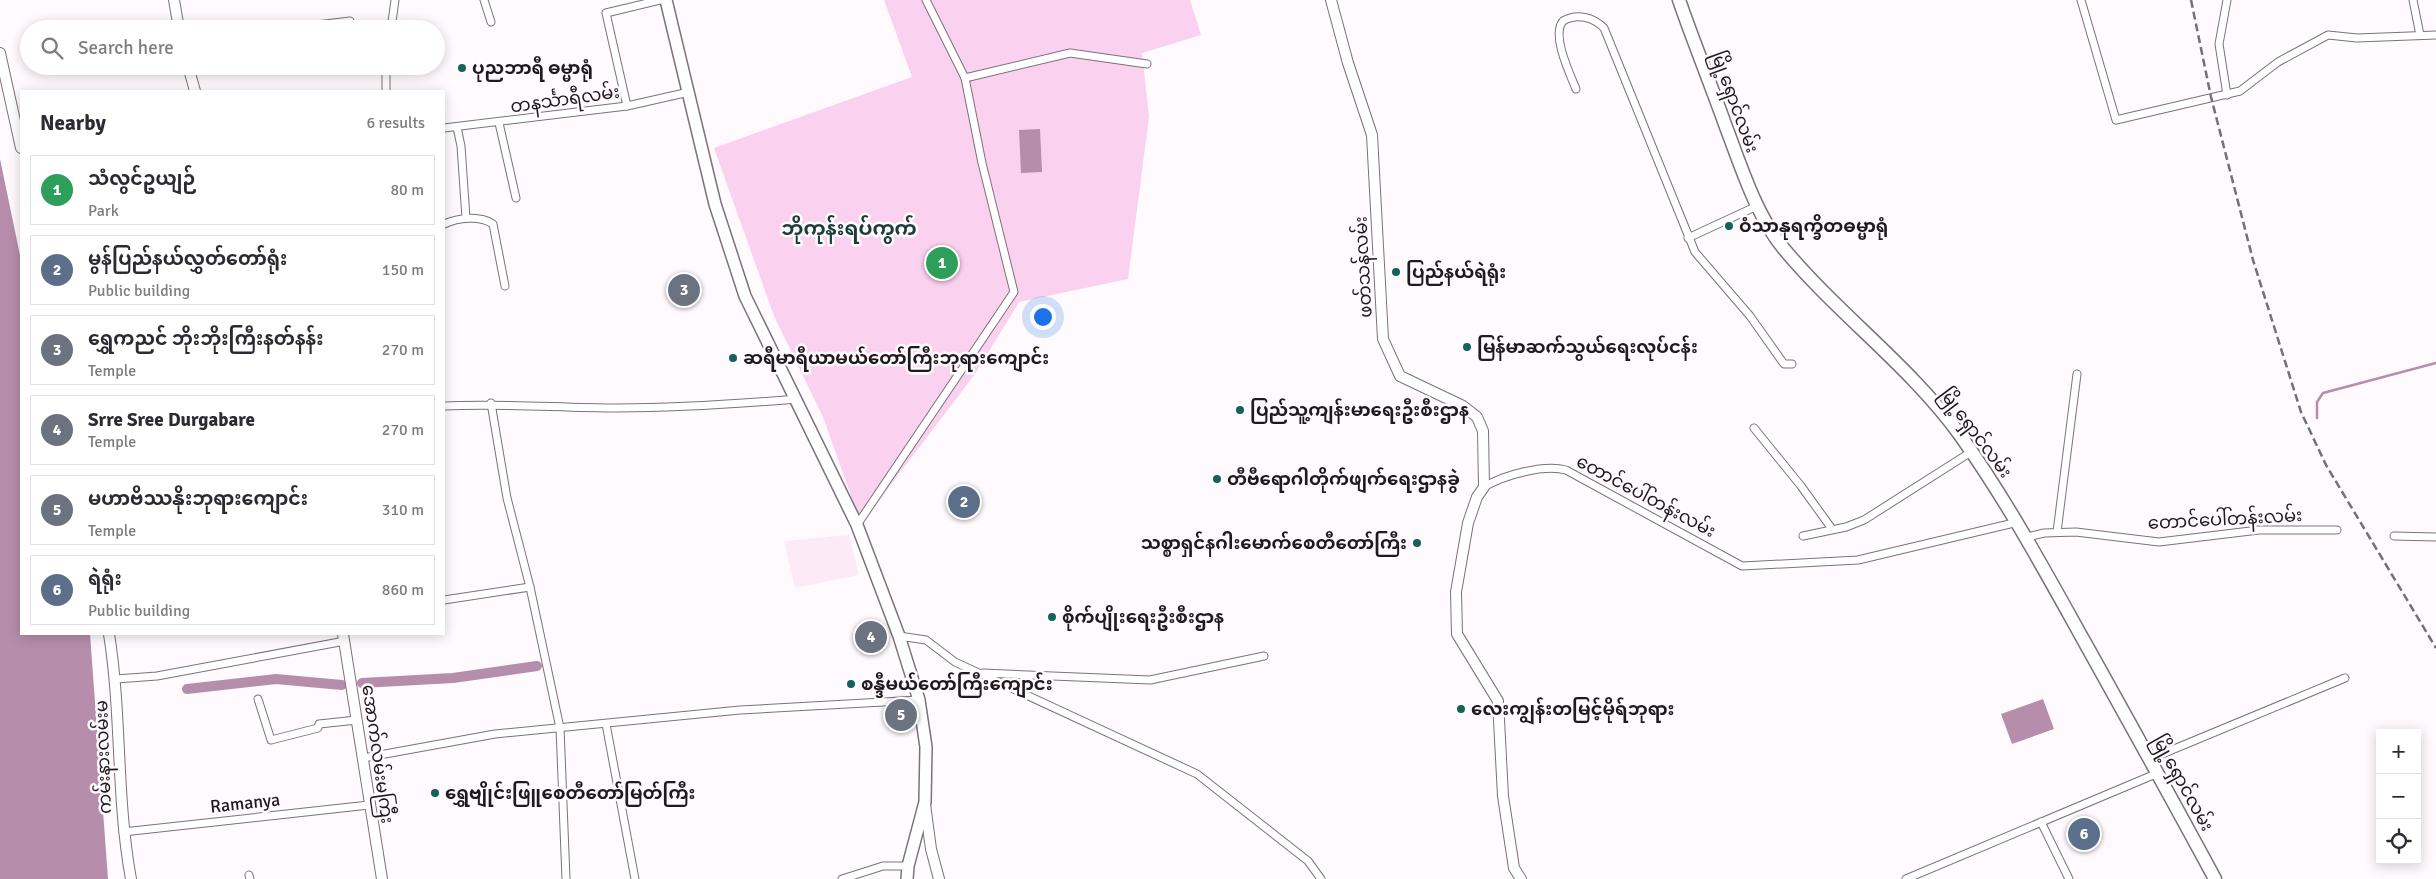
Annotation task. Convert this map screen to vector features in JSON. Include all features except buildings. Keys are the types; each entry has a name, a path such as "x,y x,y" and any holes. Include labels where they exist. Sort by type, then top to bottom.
{"highway":[{"name":"မြို့ရှောင်လမ်း","path":"1679,0 1757,206 1767,225 1784,249 1852,321 1892,358 1941,410 1971,452 2027,537 2215,879"}],"main road":[{"path":"666,0 715,204 745,296 857,525 899,636 919,700 926,747 925,802 908,866 907,879"}],"street":[{"path":"174,0 177,20"},
{"path":"391,20 394,0"},
{"path":"484,0 492,22"},
{"path":"627,106 606,13 660,0"},
{"path":"857,525 1014,292 982,163 965,78 926,0"},
{"name":"ဖတ်သန်လမ်း","path":"1331,0 1348,63 1372,135 1383,339 1400,376 1463,406 1477,416 1483,431 1484,487"},
{"path":"2082,0 2116,120 2211,96 2240,92 2278,62 2328,36 2357,38 2436,35"},
{"path":"2226,0 2219,44 2228,95"},
{"path":"2413,0 2420,35"},
{"path":"1576,89 1562,50 1559,30 1560,25 1567,19 1586,17 1595,20 1604,28 1688,238 1696,252 1750,316 1784,364 1792,364"},
{"path":"965,78 1070,53 1147,64"},
{"path":"0,54 20,144"},
{"path":"191,75 195,90"},
{"path":"386,75 386,90"},
{"name":"တနင်္သာရီလမ်း","path":"445,128 499,123 627,106 689,92"},
{"path":"499,123 516,198"},
{"path":"457,127 461,146 466,218"},
{"path":"1688,238 1757,206"},
{"path":"445,224 466,218 487,220 493,224 504,286"},
{"path":"2057,532 2077,374"},
{"path":"445,406 491,403 618,408 708,406 797,399"},
{"path":"491,403 506,498 530,587 560,728 566,879"},
{"path":"1754,428 1801,486 1832,529"},
{"path":"1803,536 1864,520 1971,452"},
{"name":"တောင်ပေါ်တန်းလမ်း","path":"1484,487 1535,470 1556,467 1566,470 1742,566 1858,560 2018,522"},
{"path":"1484,487 1477,497 1468,523 1456,592 1457,634 1498,701 1503,796 1514,868 1520,879"},
{"name":"တောင်ပေါ်တန်းလမ်း","path":"2027,537 2057,532 2076,532 2159,542 2259,530 2336,530"},
{"path":"2394,536 2436,536"},
{"path":"445,600 530,587"},
{"name":"ကမ်းနားလမ်းမ","path":"110,635 116,679 118,770 123,832 132,879"},
{"path":"899,636 926,640 954,662 980,672 1026,697 1197,774 1308,860 1321,879"},
{"path":"116,679 157,676 344,638"},
{"name":"အောက်လမ်းမကြီး","path":"344,638 382,879"},
{"path":"980,672 1150,680 1264,656"},
{"path":"2150,759 2345,678"},
{"path":"258,699 271,740 318,728 320,724 357,720"},
{"path":"363,758 495,734 740,710 919,700"},
{"path":"606,724 635,879"},
{"path":"1906,879 2158,773"},
{"path":"925,802 931,849 940,879"},
{"name":"Ramanya","path":"123,832 369,805"},
{"path":"2041,822 2069,879"},
{"path":"842,879 883,866 908,866"}],"shaded area":[{"path":"884,0 1190,0 1201,35 1142,53 1149,117 1128,279 1019,302 975,374 861,524 823,417 774,316 714,148 912,77"},
{"path":"1040,129 1042,172 1021,173 1019,130"},
{"path":"0,159 20,255 20,635 90,635 108,879 0,879"},
{"path":"849,535 859,575 795,588 784,541"},
{"path":"2043,699 2054,729 2012,744 2001,714"}],"waterway":[{"path":"2317,418 2317,402 2323,393 2436,363"},
{"path":"362,683 453,678 537,666"},
{"path":"187,689 276,679 342,685"}],"railway":[{"path":"2191,0 2211,97 2253,260 2301,412 2326,465 2436,648"}],"place":[{"name":"ပုညဘာရီ ဓမ္မာရုံ","path":"462,68"},
{"name":"ဝံသာနုရက္ခိတဓမ္မာရုံ","path":"1729,226"},
{"name":"သံလွင်ဥယျဉ်","path":"942,263"},
{"name":"ပြည်နယ်ရဲရုံး","path":"1396,272"},
{"name":"ရွှေကညင် ဘိုးဘိုးကြီးနတ်နန်း","path":"684,290"},
{"name":"မြန်မာဆက်သွယ်ရေးလုပ်ငန်း","path":"1467,347"},
{"name":"ဆရီမာရီယာမယ်တော်ကြီးဘုရားကျောင်း","path":"733,358"},
{"name":"ပြည်သူ့ကျန်းမာရေးဦးစီးဌာန","path":"1240,410"},
{"name":"တီဗီရောဂါတိုက်ဖျက်ရေးဌာနခွဲ","path":"1217,479"},
{"name":"မွန်ပြည်နယ်လွှတ်တော်ရုံး","path":"964,502"},
{"name":"သစ္စာရှင်နဂါးမောက်စေတီတော်ကြီး","path":"1417,543"},
{"name":"စိုက်ပျိုးရေးဦးစီးဌာန","path":"1052,617"},
{"name":"Srre Sree Durgabare","path":"871,637"},
{"name":"စန္ဒီမယ်တော်ကြီးကျောင်း","path":"851,684"},
{"name":"လေးကျွန်းတမြင့်မိုရ်ဘုရား","path":"1461,709"},
{"name":"မဟာဗိဿနိုးဘုရားကျောင်း","path":"901,715"},
{"name":"ရွှေဗျိုင်းဖြူစေတီတော်မြတ်ကြီး","path":"435,793"},
{"name":"ရဲရုံး","path":"2084,834"}],"district":[{"name":"ဘိုကုန်းရပ်ကွက်","path":"849,228"}]}
